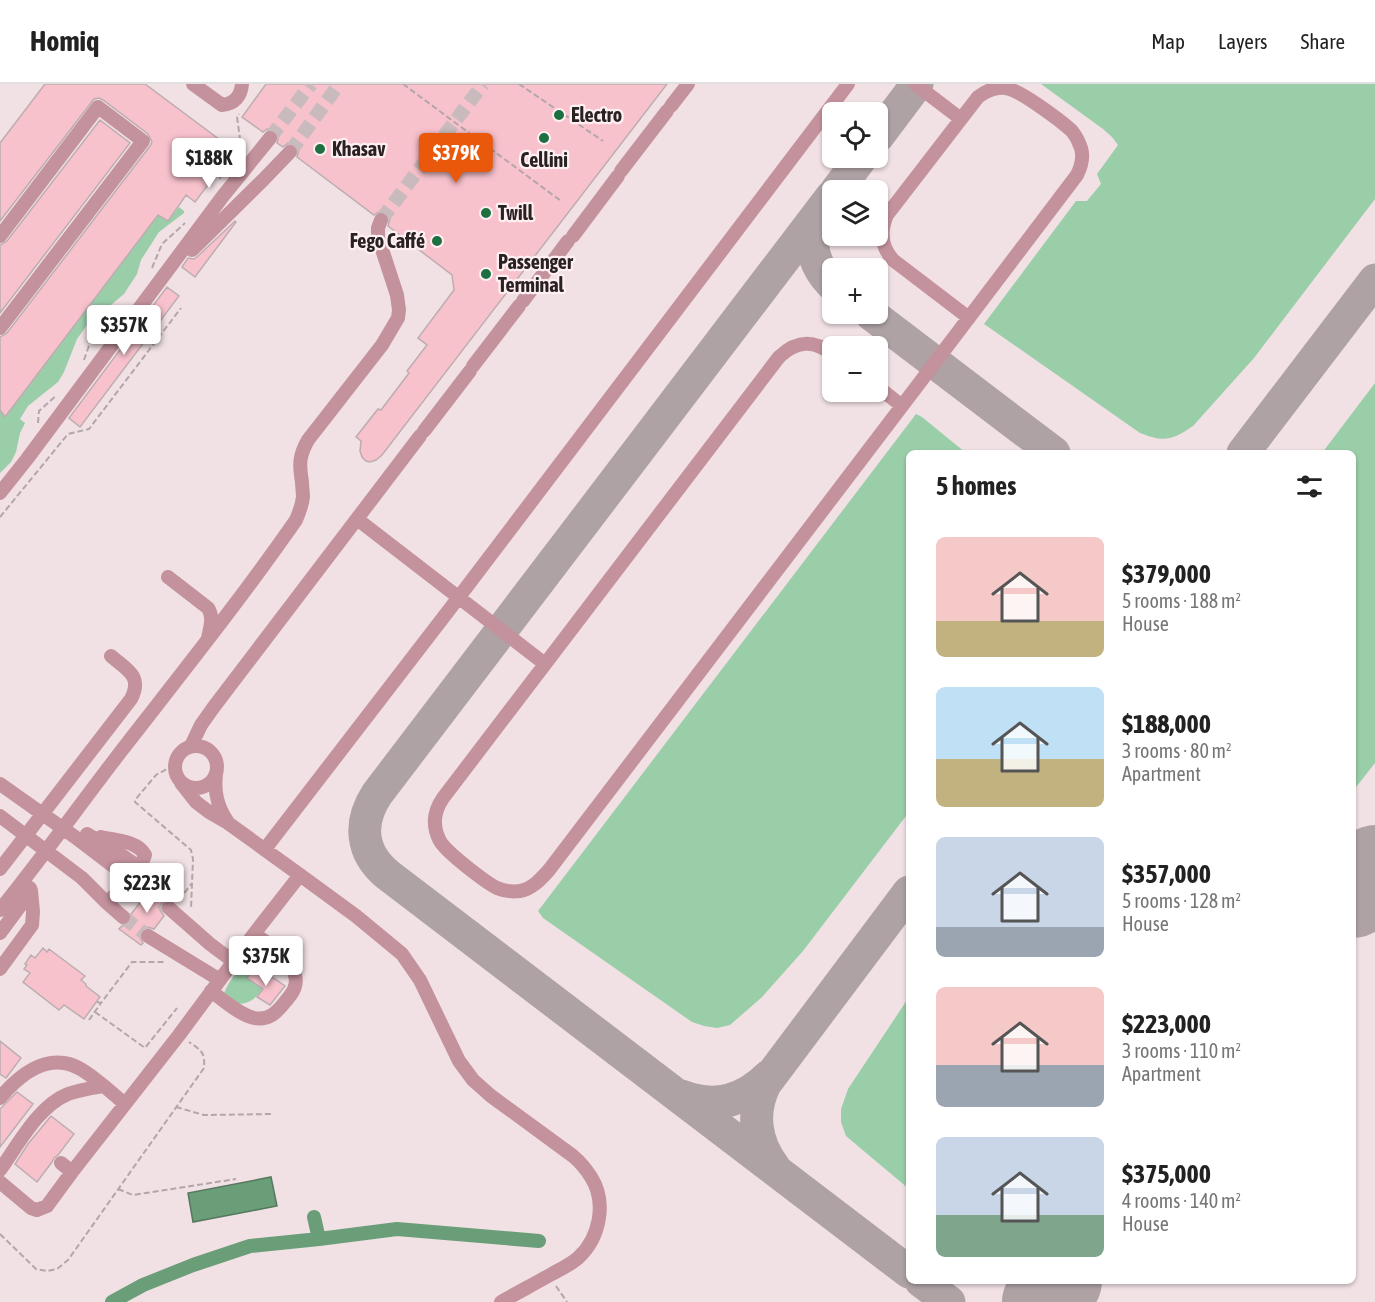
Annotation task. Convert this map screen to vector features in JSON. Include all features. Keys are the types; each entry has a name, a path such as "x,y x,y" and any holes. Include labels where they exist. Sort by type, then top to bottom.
{"street":[{"path":"193,84 217,103 226,105 234,102 240,95 242,84"},
{"path":"191,746 201,725 213,708 688,84"},
{"path":"265,849 848,84"},
{"path":"915,84 961,119"},
{"path":"822,347 804,344 790,348 778,357 438,805 435,814 436,834 445,849 498,888 520,891 540,881 549,870 969,318 1077,176 1082,160 1081,147 1072,132 1021,93 1011,89 997,88 978,96 884,222 882,236 885,249 893,260 969,318"},
{"path":"0,236 98,107 143,141 0,328"},
{"path":"0,493 223,196 270,138"},
{"path":"159,281 290,152"},
{"path":"0,910 235,605 296,520 302,505 300,459 303,448 382,345 398,318 397,295 378,237 381,220"},
{"path":"888,395 902,406"},
{"path":"357,519 545,664"},
{"path":"168,577 208,608 212,618 208,639"},
{"path":"0,870 131,699 135,691 135,681 132,675 111,656"},
{"path":"228,823 220,810 214,787 217,765 214,757 200,746 184,749 179,753 174,765 177,777 196,802 356,916 402,954 420,980 459,1061 473,1080 491,1096 573,1156 592,1179 597,1190 600,1208 595,1235 585,1251 577,1259 501,1302"},
{"path":"181,783 201,788 207,785 216,774"},
{"path":"0,784 63,828 81,836 134,845 142,850 145,855 142,863 133,863 130,879 107,903"},
{"path":"0,816 82,878 123,916"},
{"path":"81,836 130,879 145,888"},
{"path":"0,1182 31,1208 47,1206 300,875"},
{"path":"0,969 32,926 31,891 26,877"},
{"path":"0,933 31,891"},
{"path":"170,908 234,962"},
{"path":"211,991 247,1016 257,1019 275,1014 291,994 296,986 296,977 292,967 276,949 254,934"},
{"path":"148,936 220,980"},
{"path":"0,1098 10,1085 31,1070 45,1064 63,1062 80,1068 125,1104"},
{"path":"0,1170 33,1123 55,1101 68,1094 104,1086"},
{"path":"61,1163 72,1172"}],"path":[{"path":"403,84 561,201"},
{"path":"519,84 603,141"},
{"path":"219,182 221,173 241,146 237,117 242,109"},
{"path":"152,268 162,244 185,223"},
{"path":"0,517 68,434 89,429 181,308"},
{"path":"82,363 92,337 118,313"},
{"path":"38,425 39,411 58,395"},
{"path":"174,765 156,775 135,802 191,850 193,859 190,915"},
{"path":"89,1020 101,1003"},
{"path":"95,1012 145,1048 177,1008"},
{"path":"0,1234 36,1269 47,1271 57,1269 68,1260 204,1068 205,1056 190,1043"},
{"path":"176,1107 204,1115 273,1113"},
{"path":"118,1189 133,1195 236,1179"},
{"path":"549,1276 567,1302"}],"shaded area":[{"path":"1041,84 1375,84 1375,199 1254,358 1193,426 1179,435 1162,439 1140,433 984,324 1076,201 1087,201 1101,184 1097,174 1118,145 1103,129"},
{"path":"179,207 184,213 159,232 141,260 137,274 124,294 87,325 77,339 58,382 28,406 20,419 25,423 20,433 16,452 11,462 0,473 0,410 5,416 158,215 168,221"},
{"path":"1375,383 1375,763 1356,787 1356,450 1324,450"},
{"path":"916,414 962,450 906,450 906,816 803,951 761,998 730,1025 717,1028 692,1022 543,918 538,911"},
{"path":"262,946 275,955 276,964 273,973 255,998 245,1003 233,1004 224,994 226,988 240,968"},
{"path":"906,1002 906,1186 846,1136 841,1122 841,1109 848,1089"},
{"path":"271,1177 277,1206 193,1222 188,1193"}],"building":[{"path":"45,84 145,84 224,143 205,170 214,177 195,202 186,195 168,221 158,215 5,417 0,410 0,337 7,333 152,142 148,134 103,100 94,99 0,221 0,143"},
{"name":"Passenger Terminal","path":"266,84 667,84 382,455 370,462 362,457 361,441 356,437 378,409 381,410 427,345 418,338 454,290 452,275 388,226 390,219 388,214 380,211 374,215 297,157 299,150 296,145 288,143 283,147 277,143 279,135 275,131 267,129 263,132 242,117"},
{"path":"100,120 130,143 0,313 0,245 7,241"},
{"path":"235,221 195,277 182,267 188,258 194,259 198,256"},
{"path":"167,287 179,296 80,427 69,418"},
{"path":"155,883 176,899 175,901 167,899 162,903 160,910 164,916 154,929 148,927 141,931 139,936 143,943 141,945 119,929 130,922 131,914 144,898 152,894"},
{"path":"43,948 47,952 49,949 85,976 81,980 100,997 84,1019 64,1005 59,1010 23,982 30,973 24,969 27,965 25,964 31,955 35,958"},
{"path":"253,969 269,980 272,977 285,986 270,1005 257,997 263,989 247,978"},
{"path":"0,1041 21,1058 6,1078 0,1074"},
{"path":"17,1092 33,1104 0,1147 0,1109"},
{"path":"51,1116 74,1134 37,1182 15,1164"}],"waterway":[{"path":"314,1217 319,1239 397,1229 539,1241"},
{"path":"112,1302 143,1285 250,1246 319,1239"}],"taxiway":[{"path":"888,123 917,84"},
{"path":"844,180 854,168"},
{"path":"822,209 377,794 367,816 365,837 372,857 388,875 906,1270"},
{"path":"819,215 815,224 813,243 816,260 822,272"},
{"path":"1245,450 1375,280"},
{"path":"884,324 1050,450"},
{"path":"774,1167 763,1147 757,1127 758,1105 765,1084 906,896"},
{"path":"681,1096 706,1102 728,1100 749,1092 769,1076"},
{"path":"925,1284 949,1302"},
{"path":"1038,1302 1056,1287"}],"runway":[{"path":"1356,892 1375,867"},
{"path":"1044,1302 1058,1284"}],"tunnel":[{"path":"270,138 311,84"},
{"path":"290,152 339,84"},
{"path":"381,220 483,84"},
{"path":"145,889 169,908"},
{"path":"123,917 148,936"}],"place":[{"name":"Electro","path":"559,115"},
{"name":"Cellini","path":"544,138"},
{"name":"Khasav","path":"320,149"},
{"name":"Twill","path":"486,213"},
{"name":"Fego Caffé","path":"437,241"},
{"name":"Passenger Terminal","path":"486,274"}]}
